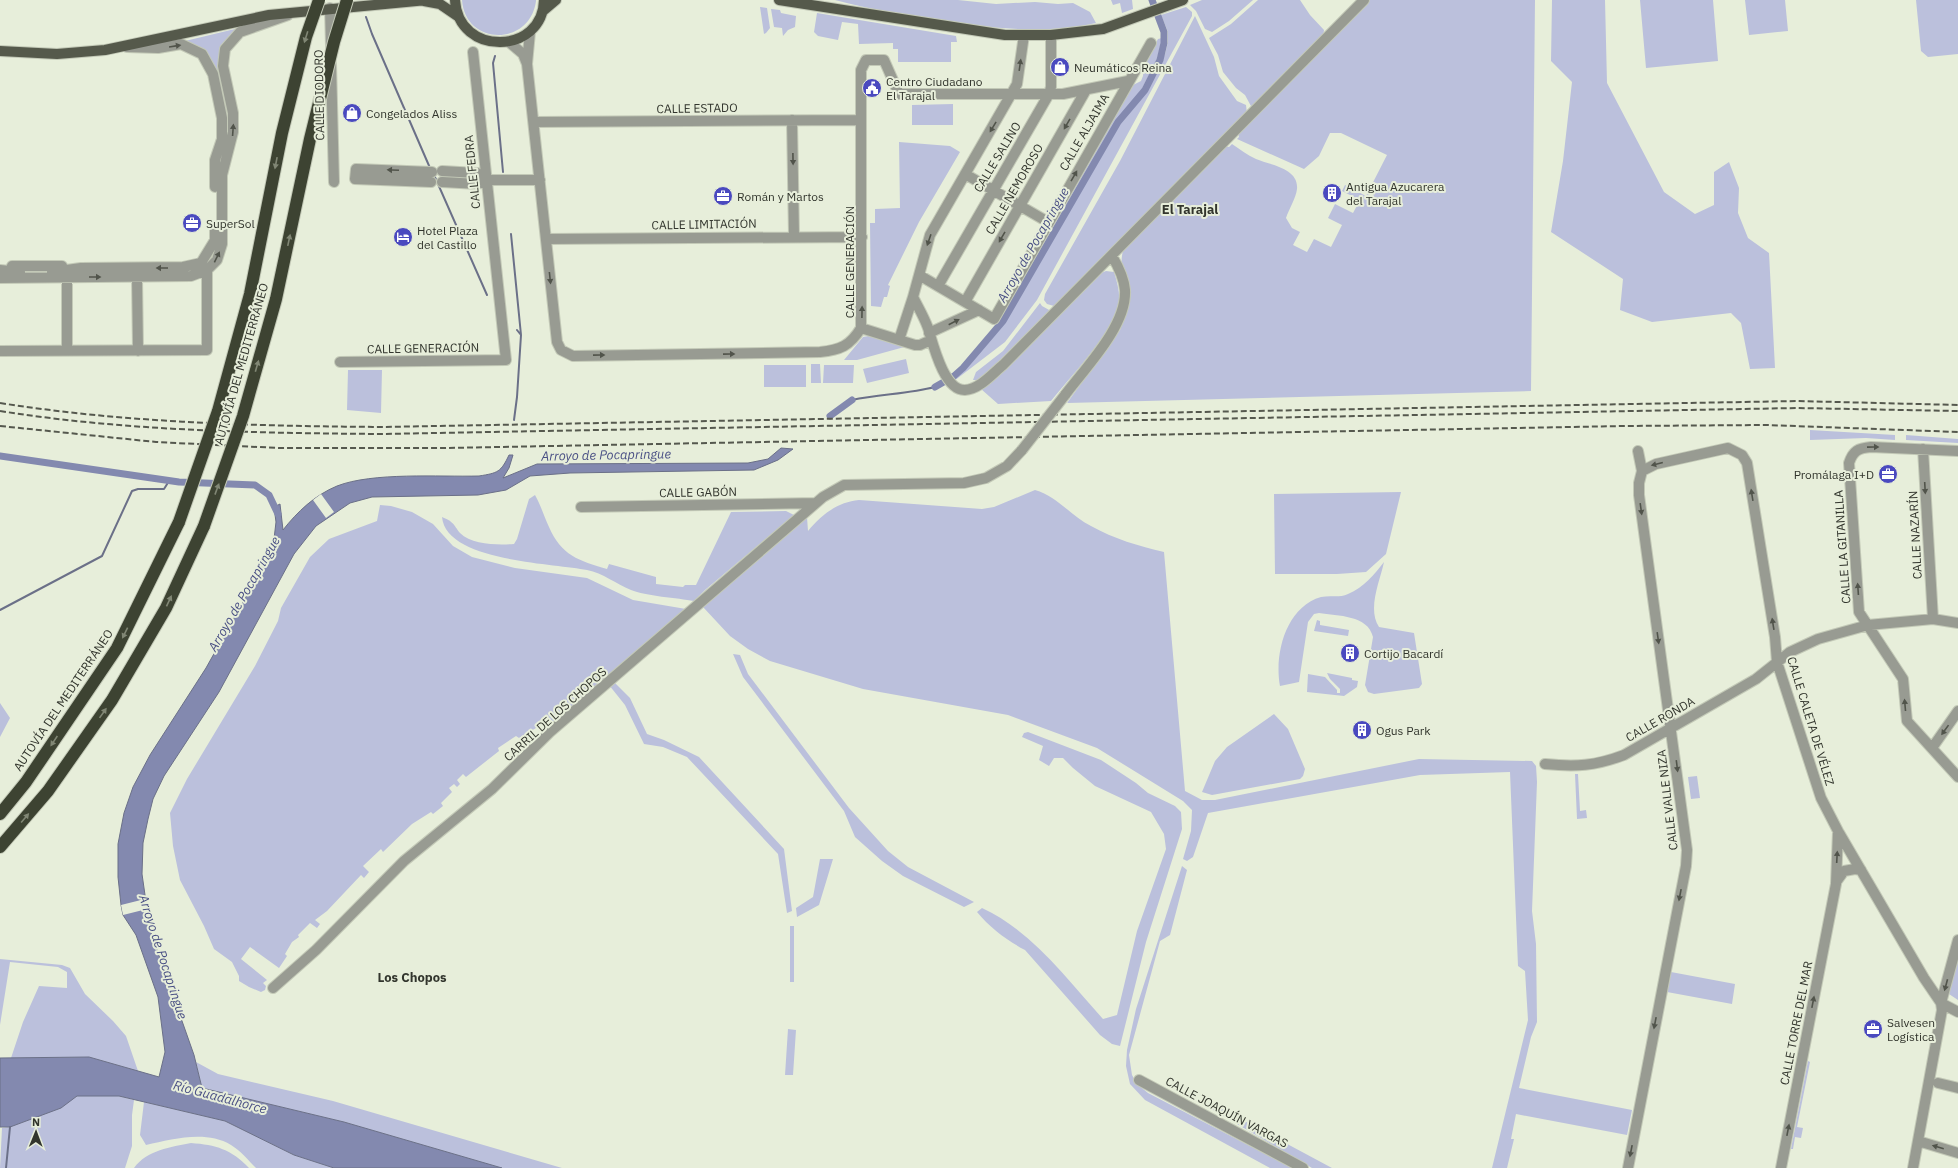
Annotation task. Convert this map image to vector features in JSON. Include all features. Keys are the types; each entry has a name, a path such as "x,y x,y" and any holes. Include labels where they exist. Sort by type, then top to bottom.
{"highway":[{"name":"AUTOVÍA DEL MEDITERRÁNEO","path":"0,814 26,782 117,648 178,522 218,411 250,294 282,133 306,37 319,0"},
{"name":"AUTOVÍA DEL MEDITERRÁNEO","path":"0,847 48,791 112,700 166,608 204,526 243,416 276,299 310,139 347,2"}],"main road":[{"path":"0,52 57,54 105,50 257,17 330,8 426,0 440,4 459,17"},
{"path":"455,0 459,17 465,27 480,38 497,43 509,42 530,32 539,20 543,11 544,0"},
{"path":"543,11 556,0"},
{"path":"779,0 1005,35 1051,35 1103,28 1156,11 1183,0"}],"street":[{"path":"913,297 950,381 965,390 978,385 1003,365 1364,0"},
{"name":"CALLE DIODORO","path":"330,8 334,182"},
{"path":"0,278 191,276 207,270 217,260 222,244 222,175 234,132 233,113 223,66 225,49 240,32 298,12"},
{"path":"530,32 527,64 546,239"},
{"path":"899,340 913,297 930,235 1017,84 1024,35"},
{"name":"CALLE SALINO","path":"938,286 992,191 1050,94 1051,35"},
{"path":"509,42 523,54 527,64"},
{"name":"CALLE ALJAIMA","path":"978,310 994,319 1128,81 1151,43"},
{"path":"0,270 36,273 82,268 183,267 201,263 215,240 215,160 222,139 222,118 213,74 202,54 181,44 158,48 122,47"},
{"name":"CALLE FEDRA","path":"473,52 506,360"},
{"name":"CALLE GENERACIÓN","path":"546,239 557,342 561,350 573,356 820,352 838,350 854,339 861,328 861,70 866,60 884,60 899,94 1013,93"},
{"path":"1013,93 1063,94 1128,81"},
{"name":"CALLE NEMOROSO","path":"965,302 1086,90"},
{"path":"792,120 794,236"},
{"name":"CALLE ESTADO","path":"534,122 861,120"},
{"path":"435,175 356,169 356,179 478,173 486,180"},
{"path":"965,174 1048,222"},
{"path":"435,175 437,184 442,182 478,184 486,180 540,180"},
{"name":"CALLE LIMITACIÓN","path":"546,239 794,236 862,237"},
{"name":"CARRIL DE LOS CHOPOS","path":"273,988 316,950 404,861 492,790 550,732 823,497 844,485 964,483 986,478 1007,466 1022,450 1110,335 1123,310 1125,290 1119,269 1112,256"},
{"path":"0,266 71,266 82,268"},
{"path":"0,351 207,350 207,270"},
{"path":"861,328 920,345 930,337 978,310 919,275"},
{"path":"138,277 138,350"},
{"path":"67,278 67,351"},
{"name":"CALLE GENERACIÓN","path":"340,362 506,360"},
{"name":"CALLE LA GITANILLA","path":"1868,625 1859,612 1849,463 1852,454 1859,448 1871,447 1958,451"},
{"name":"CALLE CALETA DE VÉLEZ","path":"1642,471 1648,466 1728,448 1742,455 1747,463 1775,637 1777,662 1821,798 1838,831 1924,978 1941,1003 1958,1012"},
{"name":"CALLE NAZARÍN","path":"1923,449 1933,619"},
{"name":"CALLE VALLE NIZA","path":"1628,1168 1686,866 1687,850 1639,495 1639,483 1642,471 1638,451"},
{"name":"CALLE GABÓN","path":"581,507 816,504"},
{"name":"CALLE RONDA","path":"1545,764 1575,767 1607,762 1642,746 1756,680 1790,652 1818,639 1868,625 1933,619 1958,623"},
{"path":"1868,625 1903,679 1907,721 1958,777"},
{"path":"1932,748 1958,711"},
{"name":"CALLE TORRE DEL MAR","path":"1781,1168 1836,884 1838,831"},
{"path":"1836,884 1839,876 1844,871 1854,869 1861,870"},
{"path":"1913,1168 1942,1010 1941,1003 1958,940"},
{"path":"1931,1065 1933,1076 1938,1083"},
{"name":"CALLE JOAQUÍN VARGAS","path":"1139,1080 1303,1168"},
{"path":"1928,1090 1933,1085 1938,1083 1958,1088"},
{"path":"1918,1141 1958,1152"}],"shaded area":[{"path":"462,0 536,1 531,16 522,27 511,33 498,35 485,33 474,26 466,15"},
{"path":"835,0 958,0 996,4 1035,2 1058,4 1073,3 1090,12 1096,23 1057,29 998,28 900,14"},
{"path":"1111,0 1132,0 1133,9 1122,13 1120,3 1113,5"},
{"path":"1202,0 1253,0 1229,21 1212,32 1205,29 1196,11 1190,5"},
{"path":"1258,0 1300,0 1310,15 1324,30 1323,37 1252,108 1245,95 1236,88 1223,72 1218,55 1209,38 1231,24"},
{"path":"1369,0 1535,0 1531,391 1067,403 1120,330 1125,317 1128,303 1122,269 1122,255 1124,247 1225,146 1229,147 1232,144 1256,159 1289,172 1296,182 1297,189 1286,218 1292,228 1300,232 1293,245 1307,252 1314,239 1331,247 1342,225 1328,218 1335,204 1353,213 1360,200 1342,191 1345,185 1366,196 1387,155 1341,133 1330,133 1319,156 1304,169 1237,139 1239,137 1238,133"},
{"path":"1552,0 1605,0 1607,83 1664,192 1695,214 1714,205 1714,172 1729,162 1739,188 1738,213 1748,238 1769,253 1775,368 1750,369 1741,323 1731,313 1652,322 1620,310 1623,279 1551,232 1563,161 1572,82 1551,61"},
{"path":"1640,0 1713,0 1718,61 1646,68"},
{"path":"1745,0 1785,0 1788,31 1749,35"},
{"path":"1916,0 1958,0 1958,54 1928,57 1921,51"},
{"path":"760,7 767,8 770,28 764,34"},
{"path":"1186,7 1192,12 1192,16 1037,300 1005,342 954,381 953,379 967,368 1007,319 1119,124 1147,90 1165,54 1168,42 1168,32 1161,15"},
{"path":"771,9 780,10 781,13 796,16 795,27 788,30 783,36 782,28 774,27"},
{"path":"817,13 956,36 957,42 951,42 951,62 898,62 898,49 893,49 893,43 859,44 858,24 842,22 838,40 818,36 814,32"},
{"path":"1195,16 1214,57 1219,76 1237,101 1246,105 1247,114 1054,306 1047,304 1044,300 1045,294 1120,161"},
{"path":"239,28 223,45 230,118 229,121 226,119 201,48 185,41"},
{"path":"1162,38 1157,59 1142,89 1116,121 1001,319 998,316 1133,85 1141,81 1144,65 1158,39"},
{"path":"953,104 953,125 912,125 912,105"},
{"path":"899,142 950,146 960,152 919,222 888,285 890,286 887,297 884,297 881,307 871,306 870,223 875,223 875,209 900,208"},
{"path":"1106,271 1114,272 1117,281 1119,290 1118,309 1108,330 1099,343 1051,401 998,404 981,389 1099,274"},
{"path":"1040,303 1042,306 1051,311 990,373 979,380 973,380 976,372 1003,351"},
{"path":"874,335 908,346 857,360 844,360 863,337"},
{"path":"906,359 909,373 867,383 863,369"},
{"path":"811,364 820,364 821,383 811,383"},
{"path":"764,365 806,365 806,387 764,387"},
{"path":"824,365 854,365 853,383 823,383"},
{"path":"348,370 382,370 381,413 347,410"},
{"path":"1810,430 1895,435 1895,440 1866,438 1810,440"},
{"path":"1906,435 1958,439 1958,443 1906,440"},
{"path":"1035,490 1057,501 1084,522 1100,531 1127,542 1164,552 1185,791 1202,800 1215,800 1419,759 1532,761 1536,766 1537,782 1532,911 1536,944 1537,1022 1531,1037 1519,1088 1632,1110 1627,1135 1516,1114 1511,1139 1514,1139 1507,1168 1492,1168 1528,1020 1525,971 1518,966 1510,772 1420,775 1208,813 1193,857 1187,861 1183,859 1191,831 1192,810 1183,801 1097,748 1008,715 863,689 770,661 748,649 730,636 703,607 807,517 808,531 825,514 844,503 859,500 982,509 994,507"},
{"path":"1401,492 1386,554 1366,572 1337,574 1275,574 1274,494"},
{"path":"535,495 554,537 572,556 607,569 609,564 656,577 656,584 683,587 685,585 696,585 731,512 786,511 794,515 694,601 637,592 625,588 593,571 504,558 481,552 462,543 448,532 442,517 451,522 460,533 471,540 493,544 514,544 517,539 529,499"},
{"path":"380,505 391,506 412,512 433,524 453,546 472,557 515,568 587,578 633,600 686,609 554,725 544,723 537,725 536,728 519,738 516,736 498,748 499,751 466,777 463,774 457,780 460,784 457,787 454,784 449,788 452,792 441,803 443,806 433,814 431,812 412,824 383,852 381,849 363,866 369,872 364,878 361,875 327,911 315,920 320,924 317,928 310,923 298,935 299,937 292,942 285,954 287,956 279,968 250,947 241,959 267,980 263,983 266,986 265,990 261,992 239,981 239,976 232,962 214,949 180,880 173,846 170,813 187,779 255,666 278,621 281,608 310,557 329,539 377,521"},
{"path":"1384,562 1374,604 1376,620 1379,627 1414,633 1422,684 1419,688 1374,694 1368,692 1365,685 1373,637 1370,630 1365,624 1351,618 1319,613 1314,614 1308,622 1299,682 1280,686 1279,660 1281,646 1291,621 1299,611 1309,602 1321,597 1342,596 1354,591 1368,580"},
{"path":"1317,620 1320,621 1320,625 1349,630 1348,636 1314,631"},
{"path":"733,654 740,655 748,674 849,808 888,851 908,867 974,902 964,907 903,876 882,861 855,837 844,811 743,677"},
{"path":"1327,673 1352,678 1352,680 1358,681 1357,687 1344,696 1307,692 1308,674 1325,677 1337,690 1337,693 1340,693 1340,689 1330,679"},
{"path":"613,681 630,698 647,734 664,740 699,757 784,849 792,911 787,913 778,854 687,757 663,747 644,744 625,705 609,685"},
{"path":"0,703 10,718 0,737"},
{"path":"1274,714 1288,729 1305,769 1303,776 1300,779 1212,795 1202,792 1215,761 1227,747"},
{"path":"1028,732 1101,760 1136,783 1148,793 1175,806 1181,812 1182,829 1146,942 1120,1046 1112,1044 1100,1035 1025,950 1000,934 977,912 982,908 1017,929 1048,957 1103,1019 1117,1015 1137,931 1166,849 1164,834 1151,812 1095,786 1063,758 1054,758 1049,766 1039,760 1043,746 1022,737 1024,733"},
{"path":"1575,774 1578,774 1580,811 1586,810 1587,818 1577,819"},
{"path":"1697,776 1700,798 1691,799 1688,777"},
{"path":"820,859 833,859 819,905 797,917 796,908 813,897"},
{"path":"1182,866 1187,870 1170,935 1160,941 1129,1055 1132,1075 1137,1084 1148,1093 1292,1168 1270,1168 1145,1100 1130,1084 1126,1066 1127,1050 1136,1009"},
{"path":"790,926 794,926 794,982 790,982"},
{"path":"0,959 62,965 70,968 85,994 126,1036 138,1071 89,1057 11,1058 23,1022 39,986 67,988 67,972 58,967 10,962 0,1025"},
{"path":"1958,959 1958,1000 1949,994"},
{"path":"1671,972 1735,984 1732,1004 1667,992"},
{"path":"788,1029 796,1030 793,1075 785,1075"},
{"path":"1808,1061 1810,1062 1797,1127 1803,1128 1801,1138 1795,1137 1793,1149 1791,1149"},
{"path":"196,1062 218,1074 333,1101 562,1168 502,1168 344,1122 202,1088"},
{"path":"77,1096 119,1096 134,1100 132,1115 132,1146 125,1168 0,1168 2,1128 10,1127 60,1108"},
{"path":"144,1102 225,1121 294,1155 334,1168 256,1168 235,1147 221,1140 211,1138 178,1138 146,1145 140,1135"},
{"path":"1209,1102 1332,1168 1312,1168 1208,1107"},
{"path":"191,1143 223,1149 236,1156 249,1168 134,1168 139,1162 152,1153"}],"water":[{"name":"Río Guadalhorce","path":"781,448 793,449 778,460 754,470 570,473 530,476 506,490 478,495 372,497 350,503 316,526 294,554 219,692 164,776 153,799 143,843 142,874 150,930 194,1055 202,1088 344,1122 502,1168 334,1168 294,1155 225,1121 119,1096 77,1096 61,1108 10,1127 0,1127 0,1058 89,1057 159,1077 165,1052 158,997 136,935 123,915 121,905 118,877 118,844 124,813 133,787 150,755 206,668 249,591 274,539 276,522 274,507 280,504 283,530 294,517 314,499 337,486 352,482 387,477 485,475 498,471 504,465 509,455 513,455 509,468 503,478 537,464 748,463 768,459"}],"pier":[{"path":"321,494 334,512 326,518 313,500"},
{"path":"145,899 147,909 123,915 121,905"}],"waterway":[{"name":"Arroyo de Pocapringue","path":"935,387 954,376 963,368 1003,321 1118,122 1145,90 1160,60 1164,43 1164,32 1152,0"},
{"path":"366,17 430,168"},
{"path":"495,56 493,63 503,172"},
{"path":"434,175 487,295"},
{"path":"511,234 521,335"},
{"path":"514,420 521,335 517,330"},
{"name":"Arroyo de Pocapringue","path":"852,400 935,387"},
{"name":"Arroyo de Pocapringue","path":"830,416 852,400"},
{"path":"0,456 179,482 255,485 269,495 278,514"},
{"path":"0,610 102,556 132,491 138,489 164,489 169,481"},
{"path":"6,1168 10,1127"}],"railway":[{"path":"0,403 48,410 143,419 287,426 383,427 1797,401 1958,405"},
{"path":"0,411 95,423 190,430 381,434 1797,408 1958,411"},
{"path":"0,426 156,442 279,448 446,448 1623,426 1767,425 1958,432"}],"place":[{"name":"Neumáticos Reina","path":"1060,67"},
{"name":"Centro Ciudadano El Tarajal","path":"872,88"},
{"name":"Congelados Aliss","path":"352,113"},
{"name":"Antigua Azucarera del Tarajal","path":"1332,193"},
{"name":"Román y Martos","path":"723,196"},
{"name":"SuperSol","path":"192,223"},
{"name":"Hotel Plaza del Castillo","path":"403,237"},
{"name":"Promálaga I+D","path":"1888,474"},
{"name":"Cortijo Bacardí","path":"1350,653"},
{"name":"Ogus Park","path":"1362,730"},
{"name":"Salvesen Logística","path":"1873,1029"}],"district":[{"name":"El Tarajal","path":"1190,209"},
{"name":"Los Chopos","path":"412,977"}]}
